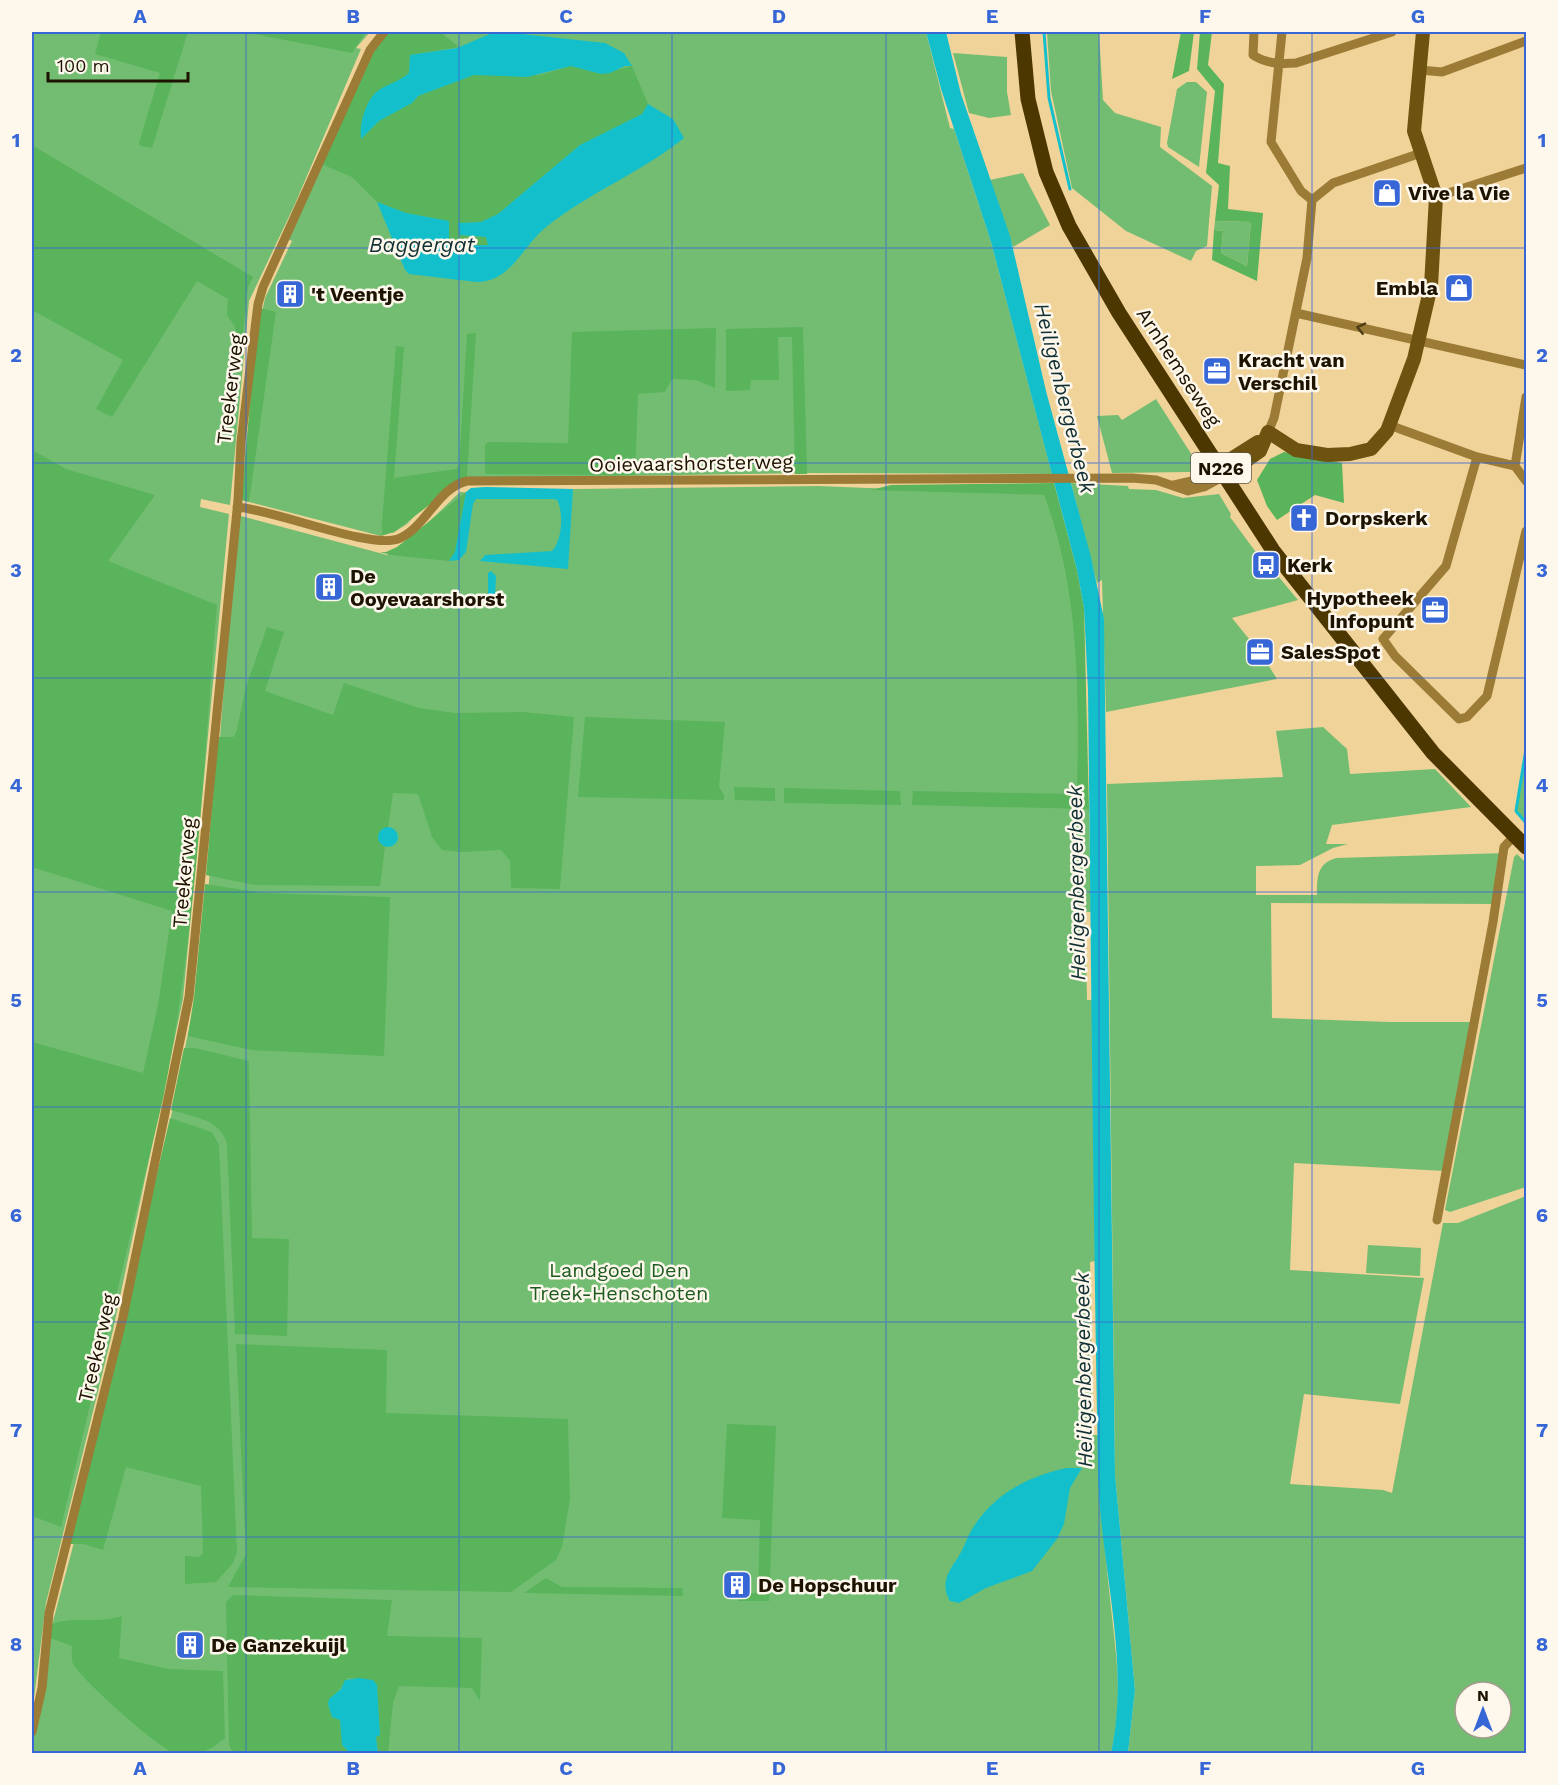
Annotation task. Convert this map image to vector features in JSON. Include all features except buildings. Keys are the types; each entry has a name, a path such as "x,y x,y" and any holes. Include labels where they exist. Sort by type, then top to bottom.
{"main road":[{"name":"Arnhemseweg","path":"1022,32 1028,99 1046,172 1059,206 1119,313 1274,552 1433,753 1527,847"}],"street":[{"name":"Treekerweg","path":"32,1732 41,1695 49,1613 133,1272 191,988 237,507 241,442 258,304 370,50 384,32"},
{"path":"1254,32 1253,55 1264,62 1279,64 1296,63 1392,32"},
{"path":"1282,32 1271,142 1301,191 1312,200"},
{"path":"1268,432 1296,450 1327,455 1350,454 1371,450 1389,426 1418,341 1431,286 1436,197 1414,131 1423,32"},
{"path":"1420,70 1442,72 1527,41"},
{"path":"1223,471 1260,451 1274,418 1307,258 1312,200 1333,183 1421,153"},
{"path":"1436,197 1527,168"},
{"path":"1296,314 1527,365"},
{"path":"1515,466 1527,397"},
{"path":"1389,426 1478,457 1515,466 1527,481"},
{"path":"1478,457 1446,566 1383,639 1395,656 1454,717 1467,717 1487,696 1527,531"},
{"name":"Ooievaarshorsterweg","path":"237,507 382,541 406,534 448,492 467,481 1071,478 1145,479 1195,490 1223,471"},
{"path":"1437,1220 1504,847 1515,835"}],"green space":[{"path":"32,32 370,32 356,48 361,49 295,204 249,301 230,505 201,499 200,507 229,514 183,999 113,1330 46,1603 32,1714"},
{"path":"101,32 188,32 152,148 140,146 139,143 160,73 95,54"},
{"path":"243,32 366,32 352,53"},
{"path":"383,32 440,32 459,47 410,55 409,73 381,89 361,139 379,121 412,103 418,96 474,75 540,75 571,66 601,74 632,66 648,104 642,114 580,145 498,214 481,222 458,223 460,235 486,237 488,245 449,246 449,221 406,213 377,202 352,177 321,164"},
{"path":"393,32 926,32 950,128 954,129 991,242 1052,474 807,473 487,478 442,487 407,524 393,533 381,530 381,536 249,502 262,312 265,298 292,241 287,239 321,164"},
{"path":"1047,32 1099,32 1103,100 1115,113 1161,127 1160,147 1212,186 1207,246 1196,251 1191,261 1126,231 1072,188 1051,91"},
{"path":"1181,32 1194,32 1189,71 1172,79"},
{"path":"1200,32 1212,32 1208,65 1224,84 1218,163 1230,166 1228,209 1263,213 1257,281 1212,260 1214,230 1223,231 1221,253 1247,266 1251,222 1215,221 1219,185 1206,173 1215,91 1197,69"},
{"path":"953,53 1007,57 1007,92 1011,115 989,118 969,113"},
{"path":"1187,82 1196,82 1207,92 1199,167 1168,147 1167,143 1177,89"},
{"path":"32,145 253,277 248,287 240,359 235,327 227,315 228,299 197,281 112,417 96,409 123,360 32,310"},
{"path":"1023,173 1050,225 1013,247 990,180"},
{"path":"1215,221 1251,222 1247,266 1221,253 1223,231 1214,230"},
{"path":"259,308 276,312 249,502 241,500"},
{"path":"803,327 807,474 795,474 792,337 778,337 779,380 751,380 750,390 726,391 726,329"},
{"path":"716,328 715,388 696,380 672,379 665,392 638,394 635,475 485,474 485,445 488,442 568,443 572,332"},
{"path":"476,333 467,476 394,532 381,536 396,346 404,347 394,478 456,469 459,466 467,334"},
{"path":"1156,399 1197,463 1190,472 1112,473 1097,416 1118,415 1122,420"},
{"path":"32,450 66,469 155,495 108,561 217,605 191,915 174,1038 163,1099 61,1527 32,1516 32,1042 143,1073 158,1005 172,911 32,867"},
{"path":"1284,452 1342,463 1344,503 1315,495 1277,520 1267,506 1257,480 1270,459"},
{"path":"1054,483 1077,570 1084,608 1089,809 912,805 913,791 1077,794 1077,680 1071,605 1056,531 1044,495 871,490 891,485"},
{"path":"1071,483 1128,486 1129,489 1156,490 1183,498 1219,494 1231,514 1230,517 1269,570 1273,570 1298,600 1232,618 1262,655 1277,679 1106,712 1102,580 1097,583"},
{"name":"Landgoed Den Treek-Henschoten","path":"818,486 1046,495 1074,575 1085,809 1089,809 1091,912 1085,912 1087,1000 1092,1000 1095,1261 1090,1262 1093,1435 1098,1435 1103,1522 1118,1681 1117,1715 1111,1753 32,1754 32,1740 39,1721 52,1625 93,1471 145,1244 203,960 237,515 387,555 410,540 460,492 571,498 573,489"},
{"path":"466,492 455,552 449,561 380,552 397,547"},
{"path":"267,627 284,632 265,691 333,715 344,683 419,708 455,713 523,712 574,717 560,889 511,888 510,861 501,850 462,852 442,850 432,837 418,794 393,793 388,828 383,829 382,845 385,847 380,886 254,885 206,875 218,737 233,737 236,733 246,687"},
{"path":"585,717 725,722 719,787 724,800 578,797"},
{"path":"1323,727 1347,749 1350,774 1435,769 1471,807 1332,825 1326,844 1348,844 1333,848 1300,865 1256,866 1256,895 1317,895 1319,872 1325,864 1336,858 1506,853 1495,904 1271,903 1272,1018 1473,1022 1445,1171 1294,1163 1290,1270 1424,1278 1400,1404 1304,1394 1290,1484 1383,1490 1392,1493 1443,1223 1458,1223 1526,1196 1526,1753 1128,1753 1135,1690 1115,1474 1107,784 1283,777 1276,731"},
{"path":"1526,756 1526,820 1516,814"},
{"path":"734,787 775,788 775,801 735,800"},
{"path":"784,788 900,791 901,805 784,803"},
{"path":"1517,854 1526,863 1526,1187 1450,1212 1445,1210 1514,857"},
{"path":"205,884 264,893 390,897 384,1056 251,1050 188,1036"},
{"path":"184,1048 195,1048 249,1061 252,1238 289,1239 287,1336 235,1334 227,1144 219,1129 212,1124 171,1110"},
{"path":"170,1118 212,1132 219,1145 237,1552 233,1563 216,1582 185,1584 185,1556 200,1557 203,1553 201,1486 126,1467 103,1550 83,1544 70,1544"},
{"path":"1368,1245 1421,1248 1420,1276 1366,1273"},
{"path":"236,1344 387,1350 386,1413 568,1419 570,1499 562,1547 556,1560 511,1592 228,1587 246,1554"},
{"path":"727,1424 776,1426 769,1601 738,1601 738,1593 758,1593 760,1520 722,1518"},
{"path":"546,1578 562,1587 682,1588 683,1596 524,1593"},
{"path":"233,1595 392,1600 387,1636 482,1638 480,1701 472,1688 399,1686 393,1703 388,1753 378,1753 376,1737 380,1735 377,1685 373,1680 348,1678 328,1704 332,1717 340,1720 342,1745 350,1753 233,1753 229,1745 226,1602"},
{"path":"122,1616 119,1658 168,1669 223,1671 225,1738 219,1743 208,1750 190,1755 175,1753 167,1749 90,1684 72,1662 72,1646 50,1638 52,1624 76,1620 104,1620"}],"water":[{"path":"503,32 605,43 624,53 632,66 601,74 571,66 527,77 474,75 418,96 412,103 379,121 361,139 362,119 370,99 379,90 409,73 410,55 457,48 492,33"},
{"path":"926,32 946,32 961,94 1010,236 1046,391 1091,557 1104,619 1115,1474 1135,1690 1128,1753 1111,1753 1118,1683 1098,1472 1088,690 1084,608 1077,570 991,242 941,89"},
{"name":"Baggergat","path":"648,104 673,119 684,138 651,161 562,215 545,228 515,262 498,277 476,282 409,274 405,270 377,202 406,213 449,221 449,246 488,245 486,237 460,235 458,223 481,222 498,214 580,145 642,114"},
{"path":"471,488 573,489 568,569 480,561 485,555 552,551 560,534 561,519 557,500 553,499 476,499 473,504 466,552 459,560 449,561 455,552 466,492"},
{"path":"491,571 496,576 495,599 491,606 488,605 488,573"},
{"path":"388,827 395,830 398,837 395,844 388,847 381,844 378,837 381,830"},
{"path":"1082,1468 1070,1488 1064,1524 1057,1539 1032,1571 986,1588 959,1603 950,1601 945,1584 948,1574 983,1514 992,1504 1014,1488 1053,1471"},
{"path":"359,1678 373,1680 377,1685 380,1735 376,1737 378,1753 350,1753 342,1745 340,1720 332,1717 328,1704 329,1699 341,1689 345,1680"}],"waterway":[{"path":"1044,32 1049,98 1070,189"},
{"path":"1526,749 1516,811 1526,823"}],"place":[{"name":"Vive la Vie","path":"1387,193"},
{"name":"Embla","path":"1459,288"},
{"name":"'t Veentje","path":"290,294"},
{"name":"Kracht van Verschil","path":"1217,371"},
{"name":"Dorpskerk","path":"1304,518"},
{"name":"Kerk","path":"1266,565"},
{"name":"De Ooyevaarshorst","path":"329,587"},
{"name":"Hypotheek Infopunt","path":"1435,610"},
{"name":"SalesSpot","path":"1260,652"},
{"name":"De Hopschuur","path":"737,1585"},
{"name":"De Ganzekuijl","path":"190,1645"}],"water label":[{"name":"Heiligenbergerbeek","path":"1065,398"},
{"name":"Heiligenbergerbeek","path":"1076,883"},
{"name":"Heiligenbergerbeek","path":"1083,1370"}]}
